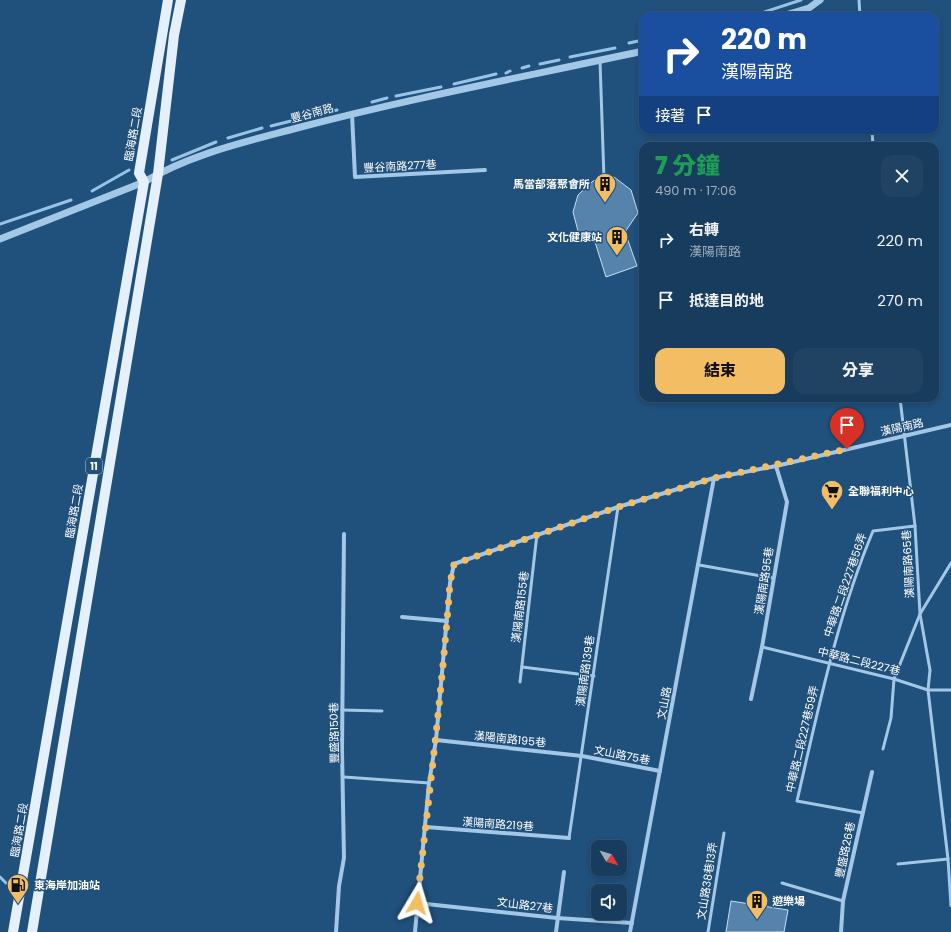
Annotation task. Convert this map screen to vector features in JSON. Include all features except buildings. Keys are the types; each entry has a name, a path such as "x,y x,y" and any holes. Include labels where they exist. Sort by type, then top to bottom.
{"main road":[{"name":"臨海路二段","path":"13,932 144,182 139,173 168,0"},
{"name":"11","path":"32,932 158,174 174,35 180,0"}],"street":[{"path":"796,12 809,8 820,0"},
{"name":"豐谷南路","path":"0,239 144,182 158,174 209,152 352,114 639,52"},
{"name":"豐谷南路277巷","path":"352,114 356,177 485,170"},
{"name":"漢陽南路","path":"415,932 430,783 436,740 450,583 454,564 618,507 714,478 776,466 951,426"},
{"name":"漢陽南路95巷","path":"751,699 762,647 787,502 776,466"},
{"name":"文山路","path":"630,932 714,478"},
{"name":"豐盛路150巷","path":"336,932 339,886 344,858 342,710 344,534"},
{"path":"402,617 447,621"},
{"name":"漢陽南路195巷","path":"436,740 582,756"},
{"name":"文山路75巷","path":"582,756 660,772"},
{"name":"豐盛路26巷","path":"842,932 843,901 872,772"},
{"name":"漢陽南路219巷","path":"426,827 569,838"},
{"path":"556,932 564,872"},
{"name":"文山路27巷","path":"417,903 557,918 632,923"}],"lane":[{"path":"859,0 860,12"},
{"path":"600,60 604,179"},
{"name":"漢陽南路65巷","path":"900,402 915,526 920,614 930,670 928,690 948,859 951,906"},
{"name":"漢陽南路139巷","path":"569,838 618,507"},
{"name":"中華路二段227巷56弄","path":"829,662 864,550 873,531 915,526"},
{"name":"漢陽南路155巷","path":"520,682 537,534"},
{"path":"883,749 891,718 894,679 920,614 951,563"},
{"path":"699,565 773,578"},
{"name":"中華路二段227巷","path":"762,647 829,662 894,679 928,690 951,690"},
{"name":"中華路二段227巷59弄","path":"829,662 797,801 863,813"},
{"path":"522,667 594,676"},
{"path":"342,710 382,711"},
{"path":"344,777 430,783"},
{"name":"文山路38巷13弄","path":"708,932 724,833"},
{"path":"898,864 948,859"},
{"path":"782,883 843,901"}],"waterway":[{"path":"764,12 801,0"},
{"path":"629,43 639,41"},
{"path":"570,57 615,48"},
{"path":"540,64 559,60"},
{"path":"522,68 529,66"},
{"path":"506,73 510,71"},
{"path":"454,84 496,74"},
{"path":"396,96 441,87"},
{"path":"372,102 387,98"},
{"path":"320,114 337,110"},
{"path":"271,126 311,116"},
{"path":"228,138 262,128"},
{"path":"172,160 216,142"},
{"path":"92,191 129,170"},
{"path":"0,224 71,200"},
{"path":"0,877 6,883"}],"place":[{"name":"馬當部落聚會所","path":"605,204"},
{"name":"文化健康站","path":"617,256"},
{"name":"全聯福利中心","path":"832,510"},
{"name":"東海岸加油站","path":"18,904"},
{"name":"遊樂場","path":"757,920"}],"route":[{"path":"417,903 436,740 450,583 454,564 618,507 714,478 776,466 847,449"}]}
